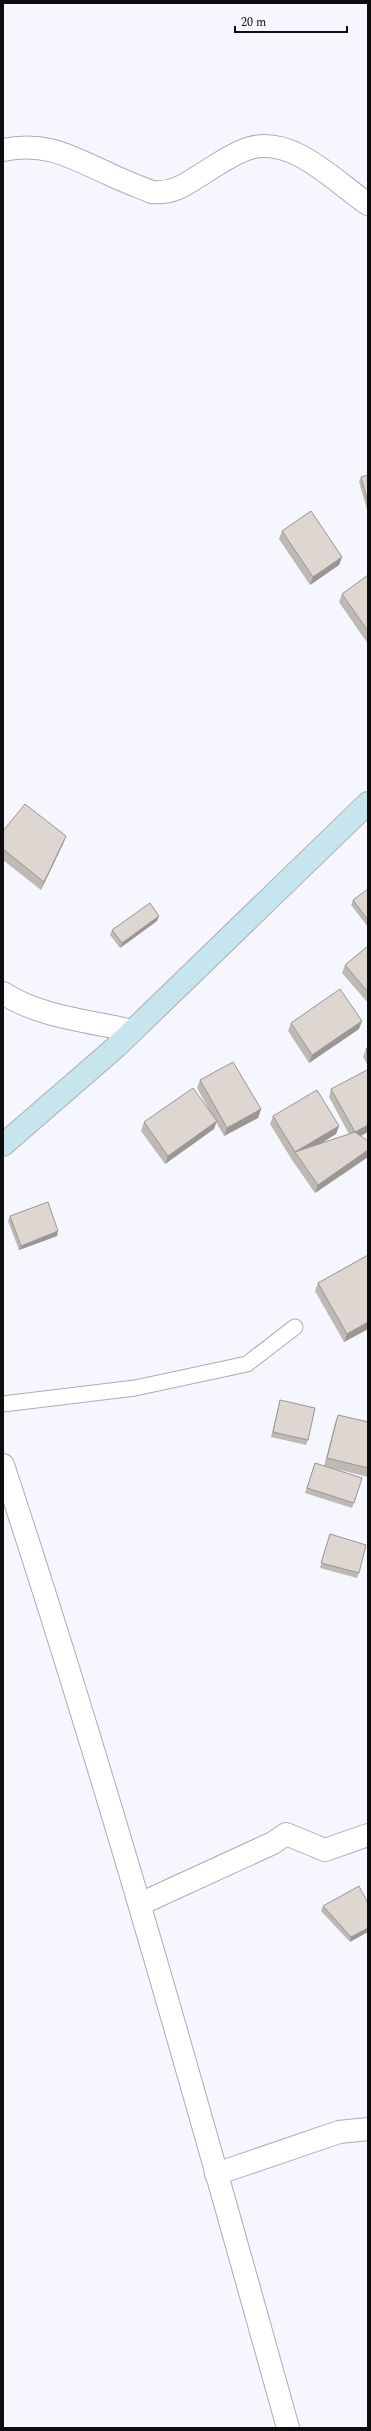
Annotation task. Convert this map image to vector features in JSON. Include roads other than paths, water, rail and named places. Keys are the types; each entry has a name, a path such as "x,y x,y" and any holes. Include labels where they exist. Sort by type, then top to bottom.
{"main road":[{"path":"3,1145 132,1031 368,803"}],"street":[{"path":"3,150 34,146 50,149 152,192 164,193 176,190 229,158 249,148 262,146 280,148 295,153 368,204"},
{"path":"3,992 18,1003 132,1031"},
{"path":"3,1465 65,1653 140,1904 288,2428"},
{"path":"140,1904 273,1844 286,1834 325,1850 368,1834"},
{"path":"216,2174 339,2132 368,2129"}],"lane":[{"path":"3,1404 135,1388 247,1364 296,1327"}]}
